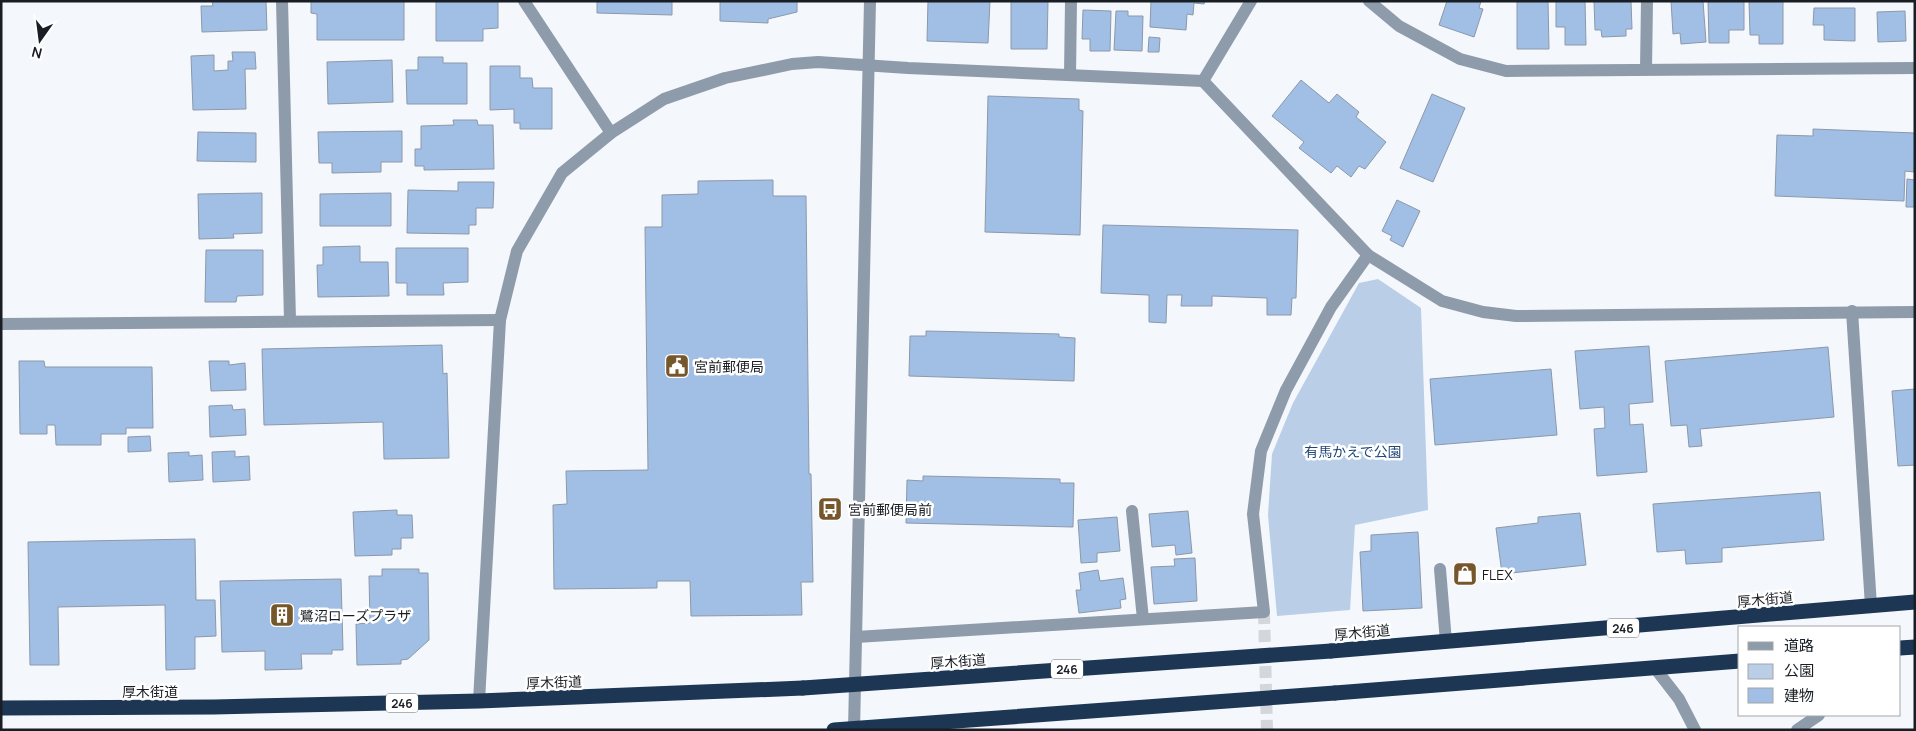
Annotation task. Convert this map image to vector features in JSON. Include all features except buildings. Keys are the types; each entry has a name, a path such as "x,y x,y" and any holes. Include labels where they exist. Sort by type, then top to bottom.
{"highway":[{"name":"厚木街道","path":"1,708 224,707 479,702 803,688 1331,651 1915,602"},
{"path":"1901,648 1915,646"},
{"path":"834,730 1738,661"}],"street":[{"path":"282,1 290,320"},
{"path":"524,1 611,134"},
{"path":"854,730 870,1"},
{"path":"1070,75 1071,1"},
{"path":"1203,81 1251,1"},
{"path":"1369,1 1399,26 1460,59 1506,71 1915,68"},
{"path":"1646,1 1646,69"},
{"path":"479,702 500,320 518,251 562,173 611,134 664,99 725,78 800,63 818,62 1203,81 1368,255 1442,301 1483,312 1516,316 1852,311 1915,312"},
{"path":"856,637 1264,612 1253,514 1261,451 1286,390 1327,316 1368,255"},
{"path":"1852,311 1871,606"},
{"path":"1,324 290,320 500,320"},
{"path":"1132,511 1143,619"},
{"path":"1440,570 1446,642"},
{"path":"1655,668 1679,699 1695,730"},
{"path":"1797,730 1818,716"}],"green space":[{"name":"有馬かえで公園","path":"1378,279 1421,308 1428,510 1355,525 1350,610 1277,616 1268,515 1272,454 1293,403 1359,283"}],"tunnel":[{"path":"1264,612 1267,730"}],"place":[{"name":"宮前郵便局","path":"677,366"},
{"name":"宮前郵便局前","path":"830,509"},
{"name":"FLEX","path":"1465,574"},
{"name":"鷺沼ローズプラザ","path":"282,615"}]}
